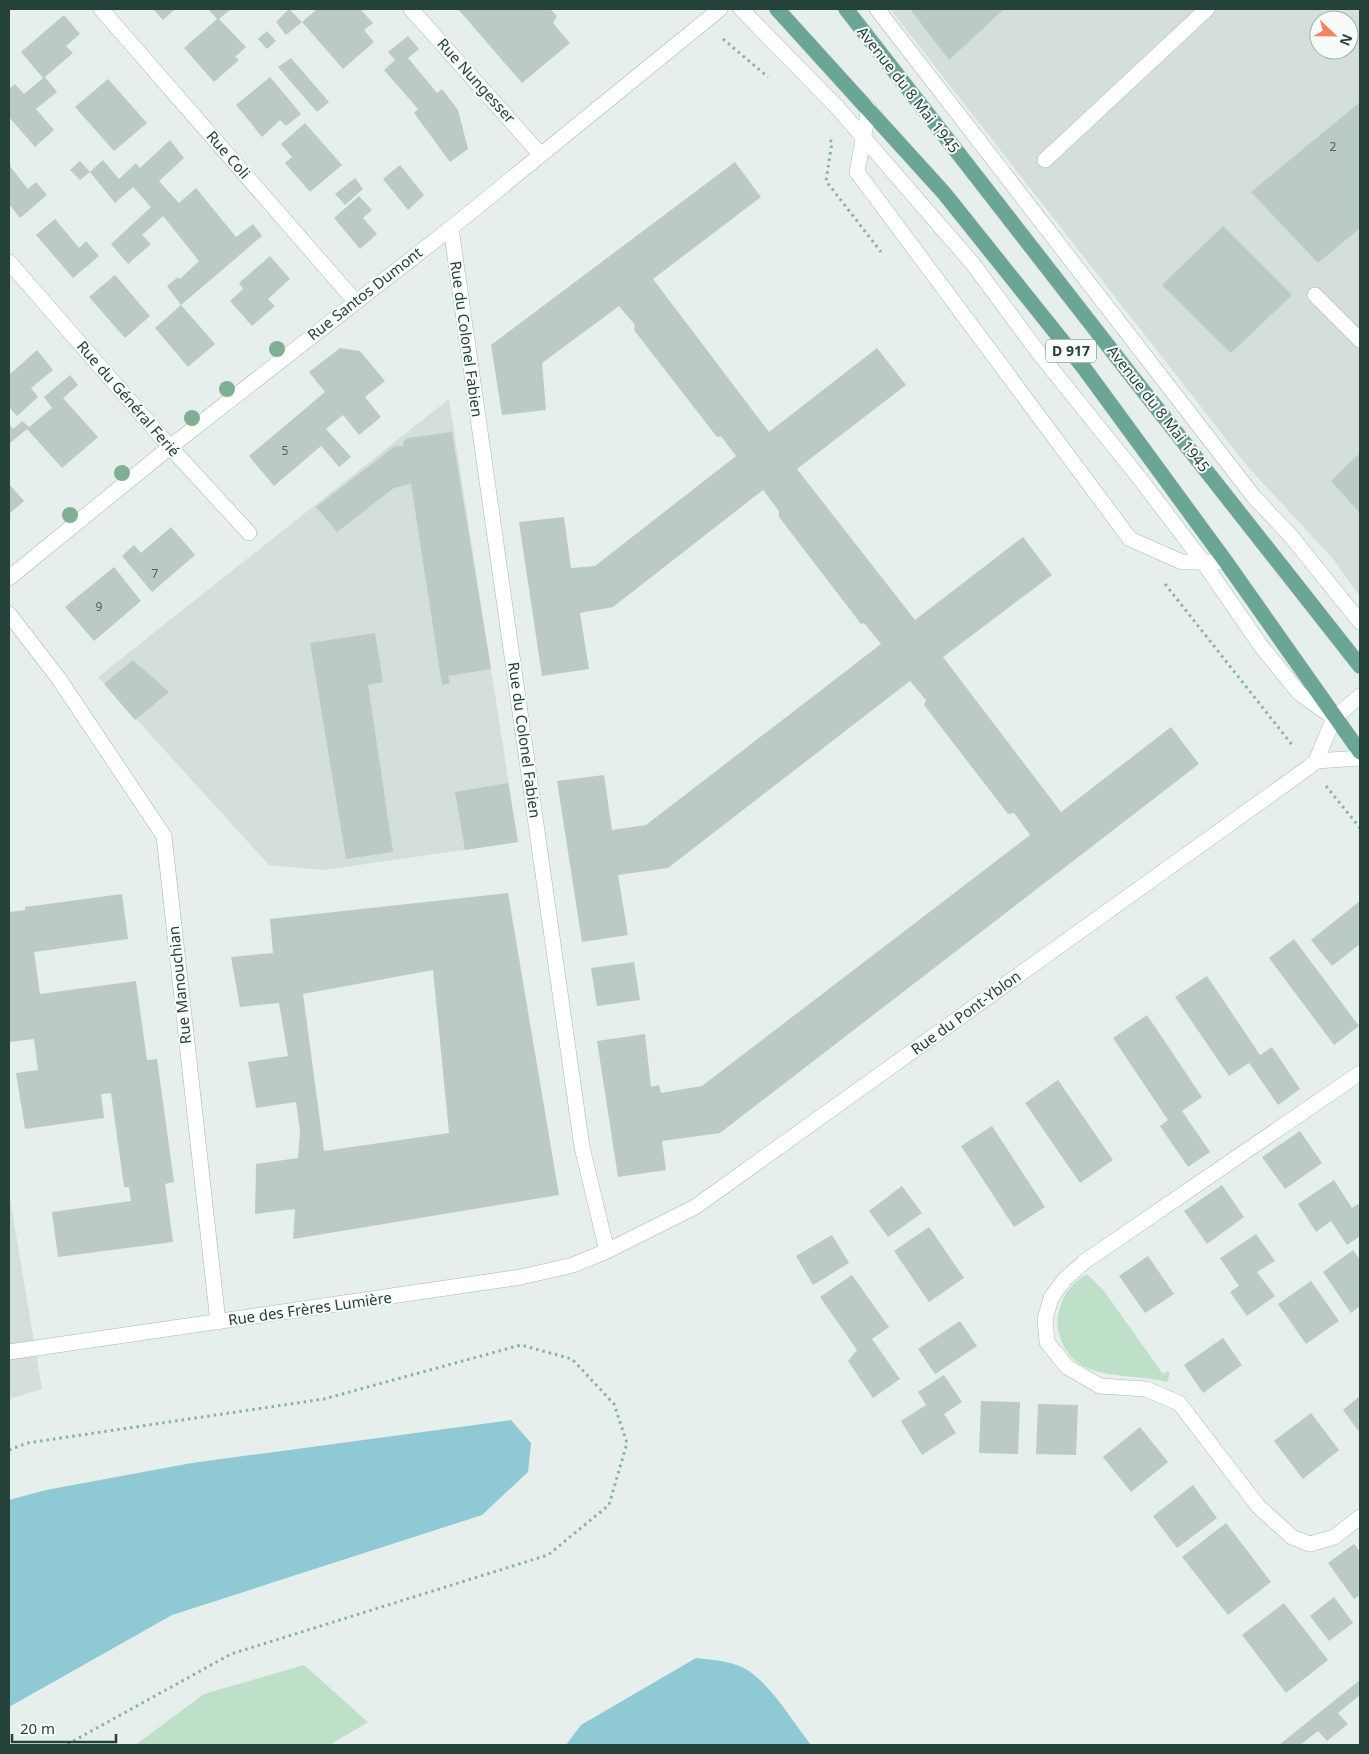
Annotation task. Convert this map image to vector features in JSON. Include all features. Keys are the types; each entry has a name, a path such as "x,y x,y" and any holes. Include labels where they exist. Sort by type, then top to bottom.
{"main road":[{"name":"D 917","path":"777,9 869,108 944,193 1078,360 1226,562 1334,718"},
{"name":"Avenue du 8 Mai 1945","path":"846,9 1124,367 1360,666"},
{"path":"1334,718 1360,752"}],"street":[{"name":"Rue Coli","path":"101,9 355,301"},
{"name":"Rue Nungesser","path":"411,9 540,154"},
{"name":"Rue Santos Dumont","path":"9,578 170,446 450,228 720,9"},
{"path":"741,9 837,107 973,264 1038,352 1141,480 1203,562 1261,646 1299,694 1334,718"},
{"path":"877,9 1254,497 1290,535 1360,622"},
{"path":"1045,160 1207,9"},
{"path":"869,108 857,172 1130,539 1182,562 1226,562"},
{"name":"Rue du Colonel Fabien","path":"450,228 582,1147 607,1251"},
{"name":"Rue du Général Ferié","path":"9,262 249,533"},
{"path":"1315,295 1360,340"},
{"name":"Rue Manouchian","path":"9,614 59,679 164,836 218,1322"},
{"path":"1313,764 1334,718 1360,696"},
{"path":"1313,764 1360,758"},
{"name":"Rue du Pont-Yblon","path":"607,1251 695,1207 1313,764"},
{"path":"1360,1073 1084,1262 1064,1280 1051,1298 1045,1319 1047,1342 1067,1367 1100,1386 1146,1388 1179,1403 1258,1506 1292,1537 1310,1544 1334,1537 1360,1517"},
{"name":"Rue des Frères Lumière","path":"9,1352 521,1277 573,1265 607,1251"}],"path":[{"path":"704,23 770,78"},
{"path":"826,136 832,142"},
{"path":"1161,578 1313,764 1360,828"},
{"path":"9,1450 27,1443 324,1400 521,1345 572,1359 614,1404 628,1443 609,1505 548,1556 231,1654 66,1745"}],"shaded area":[{"path":"890,9 1360,9 1360,597 1334,560 1248,467"},
{"path":"449,399 518,842 324,870 269,865 98,677"},
{"path":"9,1192 42,1389 9,1399"}],"green space":[{"path":"1087,1274 1104,1291 1163,1374 1168,1371 1170,1373 1167,1382 1107,1374 1080,1364 1070,1355 1062,1342 1058,1329 1059,1309 1071,1287"},
{"path":"304,1665 368,1722 330,1745 135,1745 204,1694"}],"water":[{"path":"511,1420 531,1443 528,1472 482,1515 172,1615 9,1707 9,1500 46,1490 192,1463"},
{"path":"696,1658 730,1663 749,1671 775,1696 811,1745 566,1745 581,1725"}],"building":[{"path":"153,9 175,9 163,20"},
{"path":"208,9 231,9 219,19 246,47 235,57 239,60 214,82 184,48 217,19"},
{"path":"289,9 302,22 286,35 276,22"},
{"path":"317,9 360,9 373,23 364,30 374,42 343,69 302,22"},
{"path":"458,9 550,9 557,16 553,23 570,43 522,83"},
{"path":"910,9 1004,9 949,60"},
{"path":"64,15 80,34 66,46 73,53 45,77 57,92 36,109 54,130 35,147 9,117 9,89 15,84 24,94 43,78 21,52"},
{"path":"267,31 276,41 267,49 258,39"},
{"path":"408,36 419,49 408,58 437,93 442,89 458,110 468,149 450,162 414,113 418,109 384,70 395,60 388,52"},
{"path":"291,58 329,102 317,112 278,67"},
{"path":"270,77 301,114 286,126 280,120 262,137 236,105"},
{"path":"108,79 147,123 114,151 75,107"},
{"path":"1360,102 1360,228 1318,263 1251,192"},
{"path":"305,123 342,165 310,192 285,163 292,157 281,144"},
{"path":"170,140 184,158 159,181 179,203 196,188 236,237 253,224 262,236 181,305 167,286 178,277 180,279 199,261 163,216 142,235 151,244 128,264 111,244 151,207 133,187 115,203 90,172 103,160 119,179 136,163 140,168"},
{"path":"80,161 90,172 80,180 70,170"},
{"path":"735,162 761,197 653,279 769,432 877,348 906,385 797,469 915,620 1023,537 1052,575 943,657 1061,812 1171,727 1199,764 720,1133 662,1141 666,1170 618,1177 597,1041 645,1034 651,1087 659,1085 661,1093 702,1086 1030,835 1014,813 1008,814 924,705 926,700 910,681 668,868 618,875 628,935 582,942 557,781 604,775 612,830 646,825 881,644 864,623 861,624 779,517 779,511 763,490 613,607 580,613 589,669 542,676 519,522 564,517 571,568 595,566 736,456 721,436 717,437 634,330 635,325 619,306 542,363 546,410 502,415 491,345"},
{"path":"9,165 28,189 36,182 47,195 20,218 9,204"},
{"path":"400,165 424,195 408,210 383,179"},
{"path":"355,178 363,189 345,205 335,194"},
{"path":"359,196 372,210 363,218 377,234 360,249 334,218"},
{"path":"55,219 79,248 86,241 99,256 73,278 36,235"},
{"path":"1223,226 1292,295 1231,353 1162,285"},
{"path":"270,256 290,279 268,299 275,306 252,326 230,301 243,289 239,283"},
{"path":"115,275 150,316 125,338 89,297"},
{"path":"181,305 215,344 188,367 155,328"},
{"path":"340,348 360,351 385,381 365,397 381,417 359,435 343,415 326,429 351,457 339,467 321,446 274,486 249,456 325,392 309,372"},
{"path":"37,350 53,370 31,388 38,397 17,416 9,407 9,375"},
{"path":"70,375 78,385 63,398 98,437 62,468 27,429 10,443 9,424 13,429 22,421 29,427 52,408 44,397"},
{"path":"452,432 491,669 448,676 450,683 442,685 411,484 394,488 337,532 316,507 395,446 403,446 404,441 408,438"},
{"path":"1360,453 1360,513 1331,481"},
{"path":"9,484 24,501 9,514"},
{"path":"171,527 195,555 152,592 122,556 134,545 141,553"},
{"path":"114,567 141,601 94,641 65,607"},
{"path":"375,633 383,682 368,685 393,852 346,859 310,643"},
{"path":"133,660 169,692 135,720 104,684"},
{"path":"508,783 518,842 465,850 455,792"},
{"path":"508,893 559,1195 293,1239 295,1209 255,1214 256,1164 298,1158 300,1132 296,1102 256,1108 248,1062 288,1056 279,1003 240,1007 231,957 273,953 270,919","holes":["433,970 449,1133 324,1151 303,994"]},
{"path":"122,894 128,939 34,952 40,994 136,981 147,1060 157,1059 174,1182 165,1184 173,1242 58,1257 52,1212 131,1201 129,1187 124,1187 111,1093 101,1094 104,1118 25,1129 16,1073 38,1070 34,1039 9,1042 9,912 25,910 25,907"},
{"path":"1360,901 1360,944 1332,966 1311,940"},
{"path":"1294,939 1359,1026 1334,1045 1269,958"},
{"path":"634,962 640,1000 597,1006 591,968"},
{"path":"1207,976 1260,1055 1272,1047 1300,1089 1278,1105 1249,1063 1229,1076 1175,997"},
{"path":"1147,1015 1202,1097 1182,1111 1210,1152 1188,1167 1160,1126 1168,1120 1113,1038"},
{"path":"1058,1080 1113,1160 1080,1183 1025,1103"},
{"path":"992,1126 1045,1207 1014,1227 961,1146"},
{"path":"1300,1131 1322,1163 1285,1189 1262,1157"},
{"path":"1334,1180 1352,1208 1358,1204 1360,1207 1360,1236 1347,1245 1331,1221 1316,1232 1298,1204"},
{"path":"1222,1185 1244,1217 1207,1244 1184,1211"},
{"path":"902,1186 922,1213 888,1237 869,1211"},
{"path":"929,1227 964,1278 929,1302 894,1251"},
{"path":"1256,1234 1275,1261 1257,1272 1275,1296 1247,1316 1230,1292 1239,1286 1220,1258"},
{"path":"832,1235 849,1263 813,1285 796,1256"},
{"path":"1353,1250 1360,1260 1360,1306 1351,1313 1323,1272"},
{"path":"1148,1256 1174,1294 1145,1313 1119,1276"},
{"path":"852,1275 889,1327 872,1339 900,1379 873,1398 848,1361 857,1350 820,1297"},
{"path":"1311,1281 1339,1321 1306,1344 1278,1304"},
{"path":"960,1321 977,1346 935,1374 918,1349"},
{"path":"1223,1338 1242,1365 1203,1393 1184,1365"},
{"path":"944,1375 962,1402 944,1414 956,1433 922,1455 901,1421 926,1405 918,1392"},
{"path":"1360,1396 1360,1433 1343,1410"},
{"path":"981,1401 1020,1402 1018,1454 979,1453"},
{"path":"1038,1404 1078,1405 1076,1455 1036,1454"},
{"path":"1311,1413 1339,1450 1303,1479 1274,1441"},
{"path":"1140,1427 1168,1462 1131,1492 1103,1457"},
{"path":"1193,1485 1217,1518 1177,1548 1153,1516"},
{"path":"1226,1523 1271,1582 1228,1615 1182,1557"},
{"path":"1354,1544 1360,1552 1360,1595 1354,1599 1328,1563"},
{"path":"1334,1597 1353,1623 1329,1641 1310,1616"},
{"path":"1284,1603 1328,1660 1286,1693 1242,1635"},
{"path":"1360,1680 1360,1695 1338,1713 1348,1724 1327,1741 1318,1731 1300,1745 1279,1745"}]}
